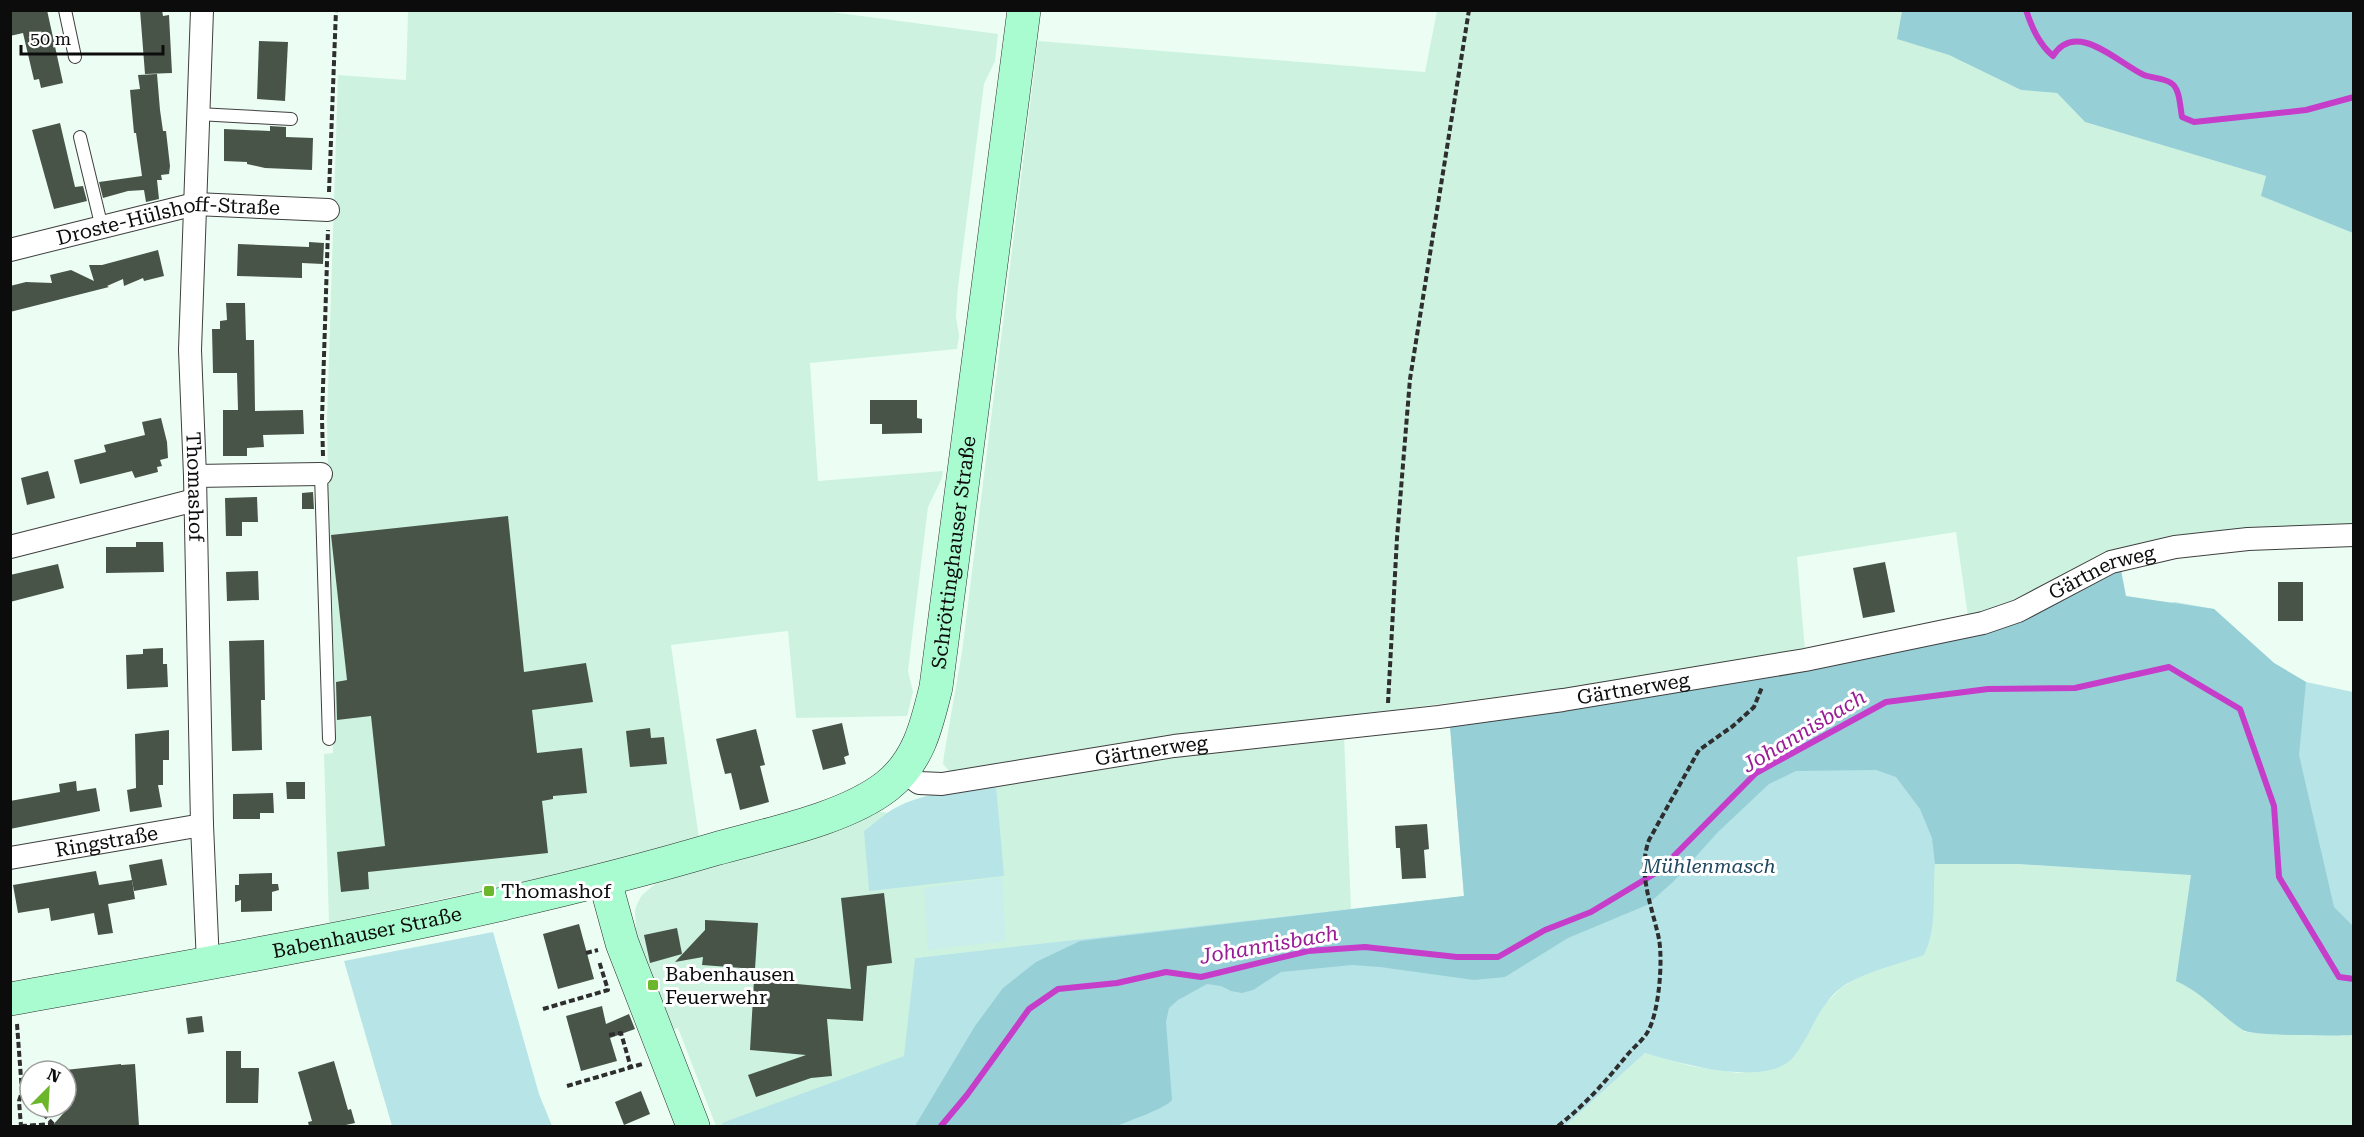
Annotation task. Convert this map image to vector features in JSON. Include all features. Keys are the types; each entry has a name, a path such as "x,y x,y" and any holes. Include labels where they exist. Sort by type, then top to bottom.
{"main road":[{"name":"Schröttinghauser Straße","path":"605,880 800,825 852,806 889,784 903,771 915,753 926,729 936,687 1024,10"},
{"name":"Babenhauser Straße","path":"13,1008 208,964 428,921 605,880"},
{"path":"605,880 622,943 693,1126"}],"street":[{"name":"Thomashof","path":"202,10 190,350 195,476 202,825 208,964"},
{"name":"Droste-Hülshoff-Straße","path":"10,250 195,204 328,210"},
{"path":"195,476 321,474"},
{"path":"10,547 195,500"},
{"name":"Gärtnerweg","path":"903,771 919,783 942,784 1174,746 1563,700 1805,660 1983,623 2019,611 2111,562 2175,547 2248,539 2354,535"},
{"name":"Ringstraße","path":"10,858 202,825"}],"lane":[{"path":"65,10 75,57"},
{"path":"198,114 291,119"},
{"path":"80,137 102,228"},
{"path":"321,474 329,740"}],"path":[{"path":"321,474 336,10"},
{"path":"1387,722 1395,560 1410,379 1469,10"},
{"path":"1558,1126 1602,1087 1647,1033 1658,999 1661,970 1659,941 1646,887 1643,855 1699,750 1733,726 1754,707 1768,665"},
{"path":"543,1009 608,990 596,950"},
{"path":"13,1008 18,1059"},
{"path":"609,1035 621,1033 631,1068"},
{"path":"567,1086 651,1062"},
{"path":"20,1126 54,1124 49,1119"}],"green space":[{"path":"816,10 998,34 995,61 984,84 958,287 957,349 810,363 818,481 943,471 928,507 908,671 913,692 907,716 796,718 788,631 671,645 699,838 607,864 329,923 324,754 333,753 327,420 338,75 406,80 408,11"},
{"path":"1437,11 1902,11 1898,39 1949,55 2021,90 2057,93 2085,122 2266,176 2262,196 2353,233 2353,524 2248,528 2173,535 2113,551 2016,600 1968,617 1956,532 1797,557 1805,651 1561,689 1167,738 957,772 949,771 943,764 944,755 962,652 1038,41 1425,72"},
{"name":"Mühlenmasch","path":"2175,602 2214,609 2274,663 2306,682 2353,692 2353,1035 2278,1034 2243,1030 2194,991 2176,981 2191,875 2019,864 1935,864 1933,921 1924,955 1871,973 1842,987 1827,1002 1795,1055 1783,1065 1766,1071 1723,1071 1645,1053 1565,1126 723,1126 722,1123 904,1056 915,958 1464,896 1450,726"},
{"path":"1344,735 1351,909 915,958 915,1126 716,1126 678,1028 671,1030 636,933 635,910 638,902 642,895 661,879 843,828 862,819 872,810 888,813 864,831 1003,876 996,784 1181,755"},
{"path":"996,784 1004,876 869,891 864,831 887,813 912,800"},
{"path":"1935,864 2019,864 2191,875 2176,981 2192,988 2245,1032 2353,1035 2353,1126 1565,1126 1645,1053 1691,1066 1739,1073 1783,1065 1800,1048 1825,1004 1841,988 1852,981"},
{"path":"493,932 539,1094 552,1126 392,1126 344,961"}],"shaded area":[{"path":"1902,11 2353,11 2353,233 2261,196 2266,176 2085,122 2057,93 2021,90 1949,55 1897,39"},
{"name":"Mühlenmasch","path":"2121,570 2126,596 2214,609 2274,663 2306,682 2299,755 2334,907 2353,926 2353,1035 2278,1034 2243,1030 2194,991 2176,981 2191,875 2019,864 1935,864 1932,838 1920,809 1896,777 1876,770 1796,771 1769,784 1718,832 1674,881 1647,905 1568,938 1505,977 1474,980 1352,965 1281,972 1253,990 1242,993 1207,984 1178,1000 1169,1008 1166,1022 1172,1100 1155,1111 1117,1126 915,1126 975,1026 1003,988 1036,962 1080,941 1464,896 1450,726 2065,595"},
{"path":"1002,877 1006,941 928,950 924,888"}],"building":[{"path":"10,10 47,10 63,83 41,88 39,79 34,80 23,33 10,36"},
{"path":"140,10 162,10 163,16 169,15 172,73 145,74"},
{"path":"259,41 288,42 285,101 257,99"},
{"path":"157,74 160,110 163,131 166,131 170,166 169,174 161,175 162,180 157,180 159,199 146,202 144,190 128,191 103,198 99,182 142,176 136,133 134,133 130,90 140,89 138,75"},
{"path":"60,123 75,187 83,186 87,201 54,209 32,130"},
{"path":"270,126 286,127 286,137 313,138 312,170 265,168 247,164 247,162 224,161 224,129 270,131"},
{"path":"309,242 324,243 323,264 302,263 302,278 237,276 238,244 309,247"},
{"path":"158,250 164,276 144,281 143,278 124,286 123,279 107,286 109,287 10,312 10,286 26,282 52,283 50,275 71,270 94,281 89,265 102,265"},
{"path":"226,303 245,303 246,340 254,340 255,411 303,410 304,434 263,435 264,447 247,448 247,456 223,456 223,410 238,410 237,373 213,373 212,329 220,329 220,321 227,320"},
{"path":"870,400 917,400 917,418 922,419 922,433 882,434 882,424 870,424"},
{"path":"161,418 168,458 160,460 162,466 157,467 158,472 135,478 132,471 80,484 74,460 106,452 104,445 145,435 142,422"},
{"path":"48,471 55,498 27,505 21,478"},
{"path":"313,492 314,509 302,509 302,493"},
{"path":"257,497 258,522 242,522 242,536 226,536 225,498"},
{"path":"508,516 524,672 586,663 593,702 532,710 537,753 582,748 587,793 553,796 553,799 542,801 548,853 368,872 369,889 341,892 337,852 385,846 371,716 337,720 336,682 347,680 331,535"},
{"path":"136,542 163,542 164,572 106,573 106,547 136,547"},
{"path":"1885,562 1895,612 1863,618 1853,568"},
{"path":"58,564 64,588 10,602 10,575"},
{"path":"258,571 259,600 227,601 226,572"},
{"path":"2278,582 2303,582 2303,621 2278,621"},
{"path":"264,640 265,700 261,700 262,750 232,751 229,641"},
{"path":"163,648 163,664 167,664 168,687 127,689 126,655 143,654 143,649"},
{"path":"842,723 849,755 844,757 846,764 823,770 812,730"},
{"path":"650,728 651,738 664,737 667,764 630,767 626,731"},
{"path":"756,729 765,765 760,766 769,802 740,810 731,773 725,774 716,739"},
{"path":"169,730 169,760 163,760 163,785 158,785 162,807 130,812 127,790 136,788 135,734"},
{"path":"76,781 77,791 96,788 100,811 10,829 10,801 60,792 59,784"},
{"path":"286,782 305,782 305,799 287,799"},
{"path":"273,793 274,813 260,813 260,819 233,819 233,794"},
{"path":"1427,824 1429,849 1424,850 1426,878 1402,879 1400,848 1396,848 1395,826"},
{"path":"162,859 167,885 134,891 129,865"},
{"path":"96,871 99,885 132,880 135,899 108,904 113,933 98,935 94,913 51,921 49,908 18,913 13,885"},
{"path":"272,873 272,884 278,884 279,890 272,892 272,911 241,912 241,900 235,902 235,885 239,885 239,874"},
{"path":"884,893 892,963 867,966 863,1021 827,1019 832,1076 811,1078 756,1097 748,1075 806,1055 750,1050 754,980 851,989 841,898"},
{"path":"705,920 758,923 755,969 702,965 703,957 675,962 705,930"},
{"path":"579,924 594,979 558,989 543,934"},
{"path":"677,928 682,954 650,963 644,935"},
{"path":"602,1006 606,1024 629,1014 635,1029 610,1038 617,1061 581,1071 566,1016"},
{"path":"202,1016 204,1032 188,1034 186,1018"},
{"path":"226,1051 241,1051 241,1068 259,1068 258,1103 226,1103"},
{"path":"334,1061 348,1110 351,1109 355,1123 341,1126 309,1126 308,1122 312,1121 298,1072"},
{"path":"135,1064 139,1126 52,1126 58,1119 78,1119 78,1069"},
{"path":"641,1091 650,1114 624,1125 615,1102"}],"waterway":[{"path":"2026,10 2036,35 2053,56 2062,46 2073,42 2097,47 2144,75 2165,80 2174,85 2178,93 2182,117 2194,122 2306,110 2354,97"},
{"name":"Johannisbach","path":"941,1126 967,1095 1029,1009 1058,989 1117,983 1166,972 1201,977 1308,951 1365,947 1457,957 1498,957 1545,930 1591,912 1659,871 1756,773 1886,702 1988,689 2075,688 2169,667 2240,709 2274,806 2279,877 2339,977 2354,979"}],"place":[{"name":"Thomashof","path":"489,891"},
{"name":"Babenhausen Feuerwehr","path":"653,985"}]}
